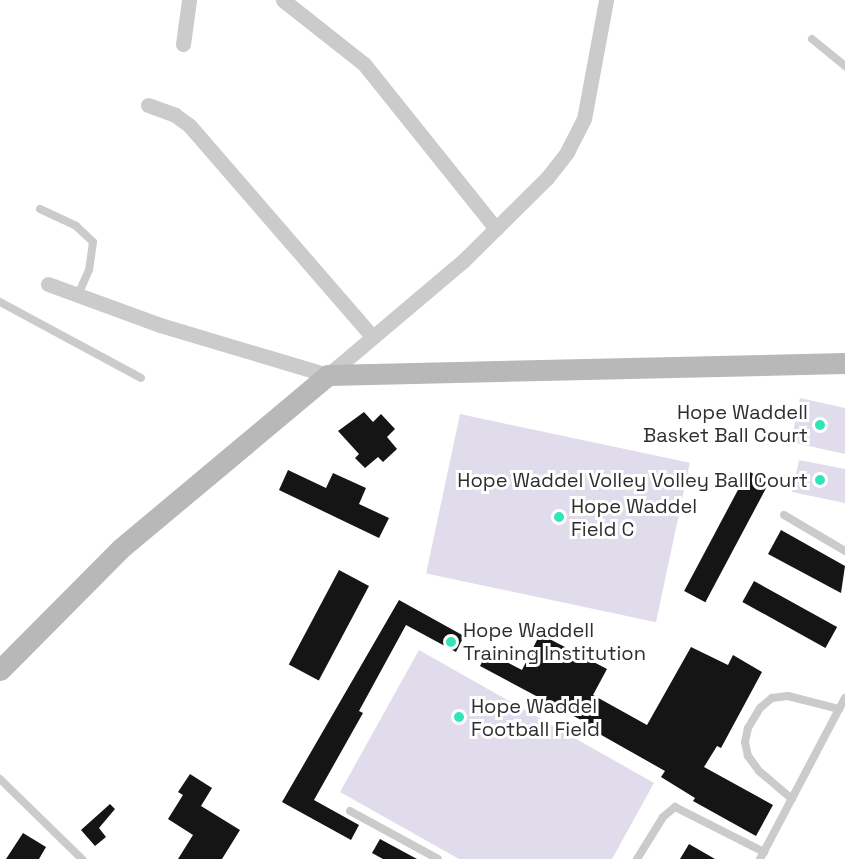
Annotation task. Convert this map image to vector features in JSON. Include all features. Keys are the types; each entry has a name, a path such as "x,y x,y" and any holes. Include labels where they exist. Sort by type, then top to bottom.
{"street":[{"path":"183,44 189,0"},
{"path":"283,0 364,64 496,229"},
{"path":"0,670 120,549 328,375 371,335 463,261 547,178 584,118 606,0"},
{"path":"148,105 175,115 189,125 371,335"},
{"path":"48,285 160,326 328,375 845,363"}],"lane":[{"path":"812,39 845,66"},
{"path":"40,209 76,226 93,242 89,270 78,295"},
{"path":"0,302 141,378"},
{"path":"784,515 845,551"},
{"path":"792,799 759,771 748,756 745,742 748,728 760,708 772,698 788,696 839,709"},
{"path":"637,859 663,817 675,807 762,855 845,698"},
{"path":"0,779 82,859"},
{"path":"350,811 438,859"}],"shaded area":[{"name":"Hope Waddell Basket Ball Court","path":"800,398 845,408 845,454 791,442"},
{"name":"Hope Waddel Field C","path":"460,414 690,463 656,622 426,573"},
{"name":"Hope Waddel Volley Volley Ball Court","path":"799,460 845,469 845,503 792,492"},
{"name":"Hope Waddel Football Field","path":"419,650 654,783 612,859 459,859 340,792"}],"building":[{"path":"364,412 373,422 381,414 395,429 387,437 397,449 383,462 378,457 365,468 355,458 359,454 338,431"},
{"path":"288,470 326,488 333,473 366,488 359,504 389,518 379,538 279,490"},
{"path":"748,471 769,482 705,602 684,591"},
{"path":"781,530 845,566 841,593 768,554"},
{"path":"339,570 369,586 319,680 289,664"},
{"path":"754,581 837,627 825,648 742,602"},
{"path":"399,600 464,636 456,652 406,625 359,711 363,713 314,800 359,825 351,840 282,802"},
{"path":"540,634 607,669 593,695 647,725 691,647 728,665 733,655 762,672 721,748 717,746 704,767 773,805 756,836 693,801 695,798 661,777 665,771 596,732 598,729 480,666 487,652 522,670"},
{"path":"190,774 212,788 201,806 240,830 222,859 178,859 193,835 168,819 183,795 178,792"},
{"path":"110,804 115,809 99,828 106,837 95,846 81,830"},
{"path":"23,833 46,847 39,859 6,859"},
{"path":"380,839 417,859 383,859 372,853"},
{"path":"689,844 715,859 680,859"}],"place":[{"name":"Hope Waddell Basket Ball Court","path":"820,425"},
{"name":"Hope Waddel Volley Volley Ball Court","path":"820,480"},
{"name":"Hope Waddel Field C","path":"559,517"},
{"name":"Hope Waddell Training Institution","path":"451,642"},
{"name":"Hope Waddel Football Field","path":"459,717"}]}
